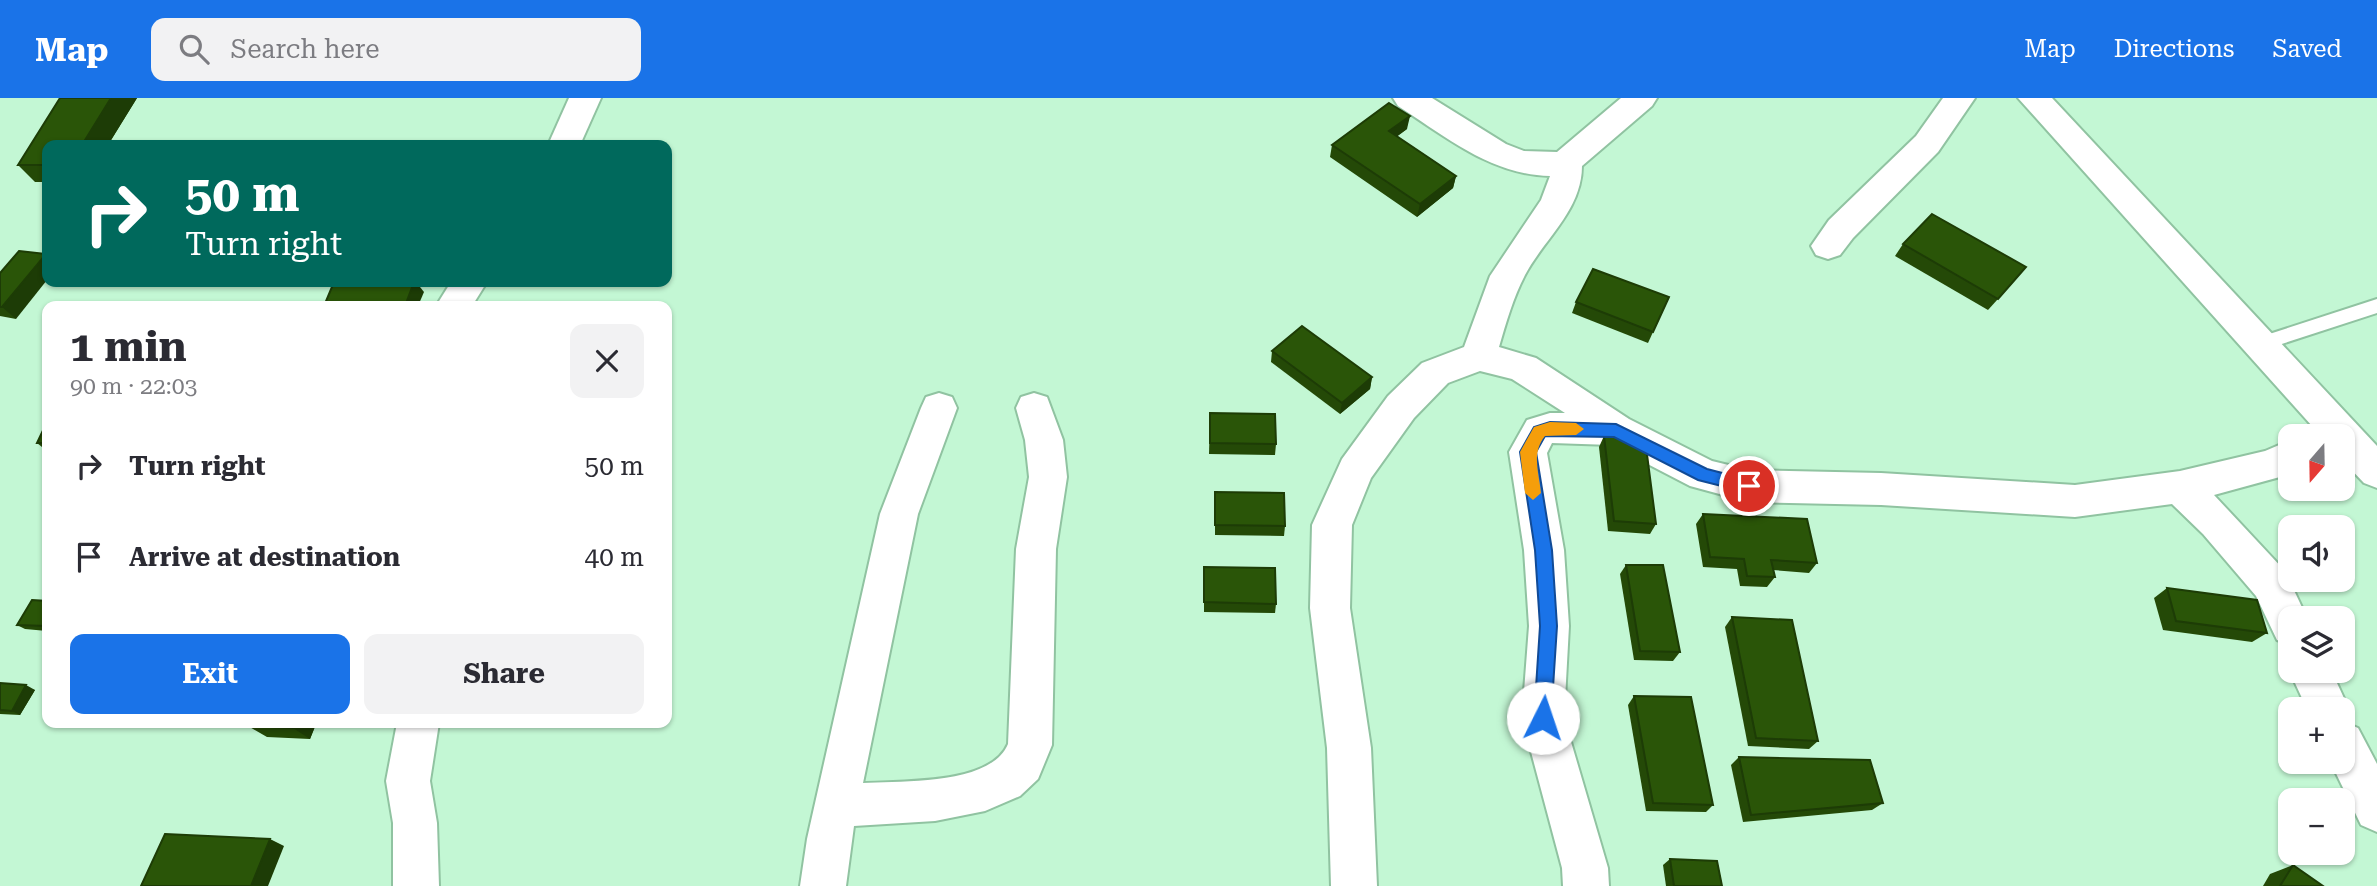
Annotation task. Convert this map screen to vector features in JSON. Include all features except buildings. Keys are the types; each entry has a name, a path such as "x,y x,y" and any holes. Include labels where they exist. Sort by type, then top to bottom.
{"street":[{"path":"567,140 585,98"},
{"path":"1409,98 1495,152 1520,162 1548,165 1566,162 1642,98"},
{"path":"1828,246 1841,229 1927,144 1959,98"},
{"path":"2034,98 2260,344 2328,424"},
{"path":"1479,356 1496,299 1514,264 1542,225 1568,176 1566,162"},
{"path":"1354,886 1349,748 1330,608 1332,525 1355,470 1401,407 1435,373 1479,356 1523,369 1616,430 1704,475 1749,486 1894,490 2075,501 2180,487 2278,462"},
{"path":"823,886 829,839 839,805 899,514 939,408"},
{"path":"839,805 947,799 999,785 1019,770 1030,745 1036,549 1048,477 1044,440 1034,408"},
{"path":"1586,886 1585,868 1543,718 1549,626 1544,550 1528,452 1539,431 1550,428 1616,430"},
{"path":"2356,453 2377,472"},
{"path":"2180,487 2217,522 2271,584 2281,606"},
{"path":"416,886 415,822 408,782 417,728"},
{"path":"2355,766 2377,810"}],"lane":[{"path":"2260,344 2377,306"}],"slow traffic":[{"path":"1533,493 1528,452 1539,431 1550,428 1576,429"}],"route":[{"path":"1543,718 1549,626 1544,550 1528,452 1539,431 1550,428 1616,430 1704,475 1749,486"}]}
